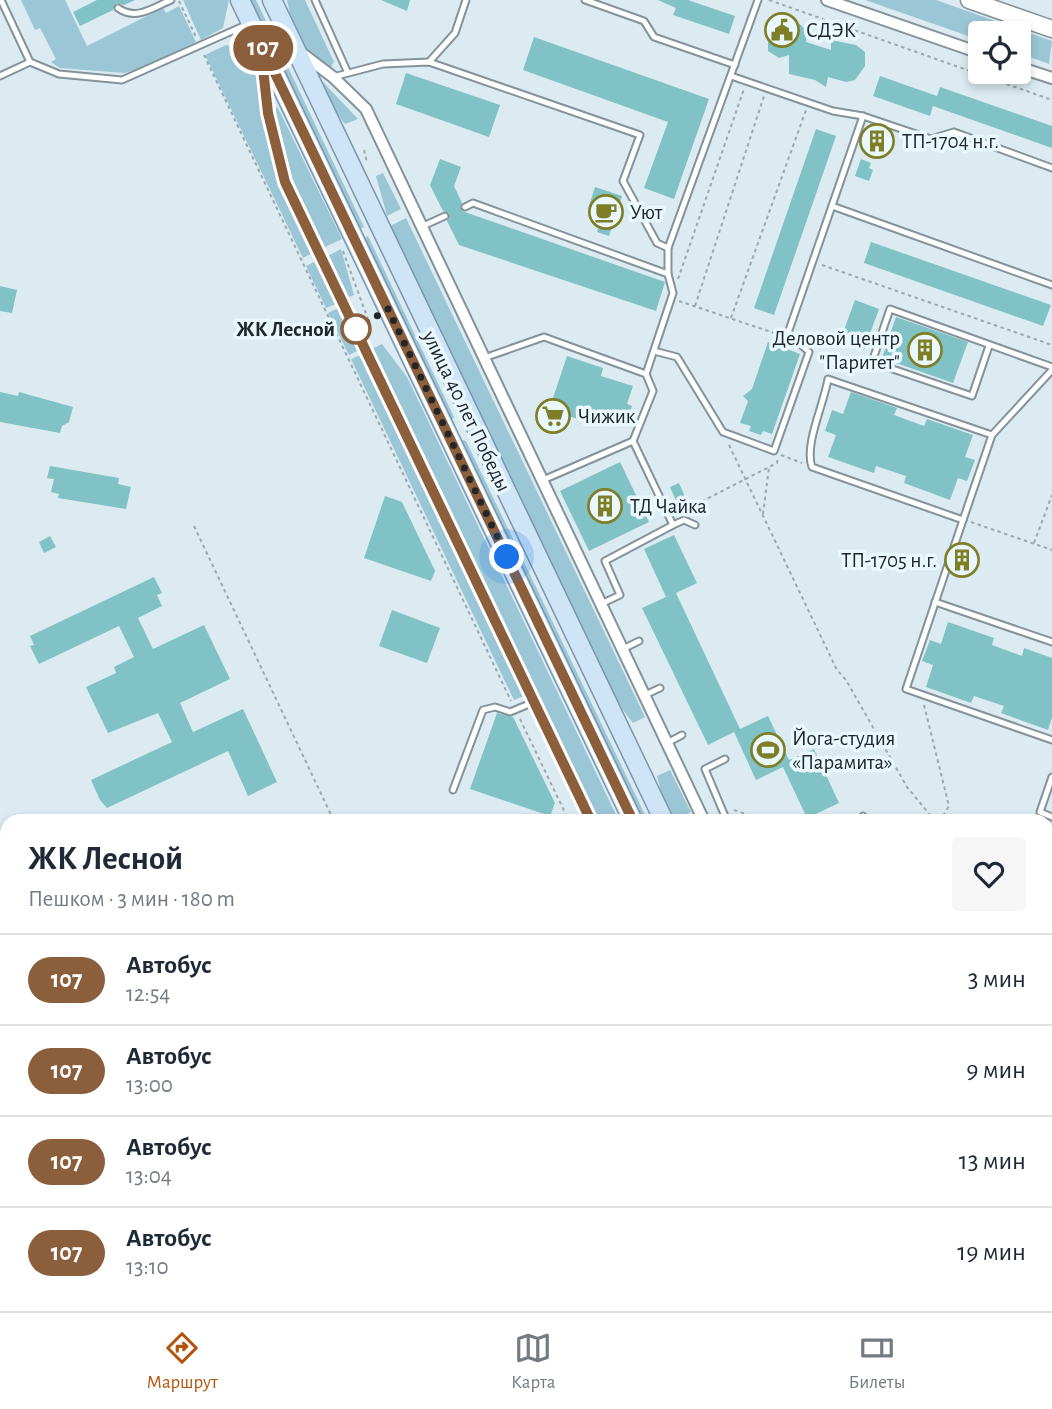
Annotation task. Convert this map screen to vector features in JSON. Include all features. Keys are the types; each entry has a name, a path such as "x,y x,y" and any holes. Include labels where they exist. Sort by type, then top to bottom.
{"main road":[{"name":"улица 40 лет Победы","path":"240,0 630,814"},
{"name":"улица 40 лет Победы","path":"272,0 661,814"},
{"path":"969,0 1052,29"},
{"path":"449,438 474,426"}],"street":[{"path":"827,0 968,49"},
{"name":"улица 40 лет Победы","path":"260,42 268,113 285,182 588,814"},
{"path":"292,46 332,77 366,109 701,814"},
{"path":"1031,71 1052,78"}],"lane":[{"path":"1,0 30,62 59,74 122,80 251,23"},
{"path":"118,8 127,15 136,15 171,0"},
{"path":"315,0 347,71"},
{"path":"429,62 455,33 466,0"},
{"path":"585,0 644,21 654,37 735,65"},
{"path":"543,480 632,441 653,391 646,374 672,296 668,274 668,248 758,0"},
{"path":"0,76 30,62"},
{"path":"332,77 347,71 383,64 429,62 640,135 623,181 657,243 668,248"},
{"path":"731,76 931,139 954,132 1052,168"},
{"path":"654,351 677,357 723,432 774,451 809,352 788,333 863,116"},
{"path":"464,207 473,203 668,274"},
{"path":"832,206 1052,285"},
{"path":"422,227 445,216"},
{"path":"989,346 972,396 872,362 890,309 990,343 989,346 1052,368 992,435 906,689 1052,740"},
{"path":"484,358 544,337 646,374"},
{"path":"963,520 812,467 807,454 824,404 828,379 992,435"},
{"path":"632,441 673,525"},
{"path":"601,604 620,595 605,561 684,520 695,524"},
{"path":"935,602 1052,642"},
{"path":"622,649 639,641"},
{"path":"645,695 660,688"},
{"path":"453,790 483,710 495,707 516,710 534,702"},
{"path":"667,743 682,736"},
{"path":"725,759 705,769 725,814"},
{"path":"1043,814 1040,813 1052,777"}],"path":[{"path":"179,0 566,814"},
{"path":"769,0 1052,100"},
{"path":"747,81 672,296 782,335"},
{"path":"695,306 767,88"},
{"path":"731,318 808,102"},
{"path":"341,248 369,322"},
{"path":"813,262 1052,345"},
{"path":"809,352 827,363 828,379"},
{"path":"723,432 837,670 846,680 907,787 929,814"},
{"path":"691,507 776,463 780,455 812,467"},
{"path":"762,515 769,467"},
{"path":"1034,544 1052,495"},
{"path":"963,520 1052,550"},
{"path":"194,526 331,814"},
{"path":"921,694 949,806 944,814"},
{"path":"723,806 745,814"}],"shaded area":[{"path":"21,0 65,0 87,46 163,8 166,13 179,6 196,42 146,67 124,73 60,68 51,62 56,59 40,28 35,30"},
{"path":"183,0 229,0 223,28 201,40"},
{"path":"250,0 256,0 364,227 358,230"},
{"path":"287,0 305,0 334,62 331,67 320,63 305,49 295,32"},
{"path":"865,0 936,0 995,21 968,21 968,36"},
{"path":"1031,34 1052,41 1049,64 1031,57"},
{"path":"226,45 242,48 254,58 274,171 312,253 303,258 205,55"},
{"path":"320,81 358,119 345,124 325,97"},
{"path":"277,106 342,239 323,248 283,155 277,136"},
{"path":"383,173 401,209 387,216 376,176"},
{"path":"406,218 645,717 633,723 613,697 386,228"},
{"path":"368,236 454,417 452,420 362,239"},
{"path":"341,249 354,295 347,298 328,256"},
{"path":"316,261 336,304 326,308 306,266"},
{"path":"338,308 359,350 349,355 328,313"},
{"path":"382,344 407,377 616,814 595,814 372,349"},
{"path":"360,355 524,696 514,700 351,359"},
{"path":"466,441 645,814 638,814 461,443"},
{"path":"670,770 691,812 669,814 665,808 657,776"}],"building":[{"path":"97,0 135,0 124,5 116,3 113,10 80,26 73,12"},
{"path":"381,0 410,0 407,11"},
{"path":"658,0 688,0 735,16 729,34 673,15 676,8"},
{"path":"778,20 795,21 802,26 807,32 806,42 831,50 831,40 856,45 865,52 865,66 855,80 846,82 828,77 826,87 815,80 789,74 789,55 779,58 768,51 768,33"},
{"path":"534,37 709,99 674,199 644,188 668,122 523,70"},
{"path":"406,73 500,105 489,137 396,104"},
{"path":"880,76 937,96 940,87 1052,126 1052,148 933,106 930,116 873,96"},
{"path":"816,129 836,136 774,315 754,308"},
{"name":"ТП-1704 н.г.","path":"875,131 885,134 879,151 869,148"},
{"path":"440,159 461,167 454,186 462,203 462,211 665,282 656,311 459,245 447,221 449,213 443,211 430,185"},
{"path":"861,159 871,163 869,168 873,170 869,181 855,176"},
{"name":"Уют","path":"595,187 622,196 609,236 597,232 603,214 588,209"},
{"path":"871,242 1051,305 1043,326 864,263"},
{"path":"0,286 17,290 12,313 0,311"},
{"path":"855,300 879,309 864,350 840,341"},
{"name":"Деловой центр \"Паритет\"","path":"896,317 968,342 953,383 882,358"},
{"path":"768,342 800,354 772,434 763,431 761,435 749,431 751,426 740,423 748,401 743,396 752,389"},
{"path":"567,356 603,368 601,376 633,386 627,404 632,406 628,418 610,412 604,427 549,410"},
{"path":"0,392 18,396 19,392 73,407 69,422 62,426 60,433 0,422"},
{"path":"851,392 897,408 894,415 924,426 927,419 973,435 965,457 975,460 967,481 958,478 950,500 904,483 906,476 876,466 874,473 828,457 836,435 825,431 832,410 843,414"},
{"name":"ТД Чайка","path":"620,462 649,522 589,551 560,491"},
{"path":"50,466 119,478 118,484 131,487 126,509 58,498 59,494 51,492 54,479 47,478"},
{"path":"679,483 686,499 677,503 670,487"},
{"path":"385,496 402,502 435,571 431,581 364,558"},
{"path":"674,535 697,583 676,593 740,729 768,716 789,760 814,749 839,803 816,814 805,814 783,767 756,780 734,732 708,745 642,608 666,597 644,549"},
{"path":"50,536 56,547 44,553 39,542"},
{"name":"ТП-1705 н.г.","path":"961,550 970,553 964,570 955,567"},
{"path":"154,577 162,593 157,595 162,606 138,618 153,649 204,625 230,679 180,703 193,732 243,709 277,782 248,796 228,751 107,808 100,800 91,780 172,742 158,713 108,733 86,687 116,673 114,667 134,657 119,626 39,664 30,646 34,645 30,636"},
{"path":"392,610 440,628 427,663 379,646"},
{"path":"948,622 994,638 992,645 1022,656 1024,648 1052,658 1052,717 1048,730 1001,713 1004,706 974,696 971,703 926,687 933,665 922,661 930,640 941,644"},
{"path":"497,713 513,717 555,803 551,814 544,814 470,789"}],"bus line":[{"name":"107","path":"588,814 285,182 268,113 260,42 630,814"}],"place":[{"name":"СДЭК","path":"782,30"},
{"name":"ТП-1704 н.г.","path":"877,141"},
{"name":"Уют","path":"606,212"},
{"name":"ЖК Лесной","path":"356,329"},
{"name":"Деловой центр \"Паритет\"","path":"925,350"},
{"name":"Чижик","path":"553,416"},
{"name":"ТД Чайка","path":"605,506"},
{"name":"ТП-1705 н.г.","path":"962,560"},
{"name":"Йога-студия «Парамита»","path":"768,750"}],"route":[{"path":"356,329 388,309 507,557"}]}
